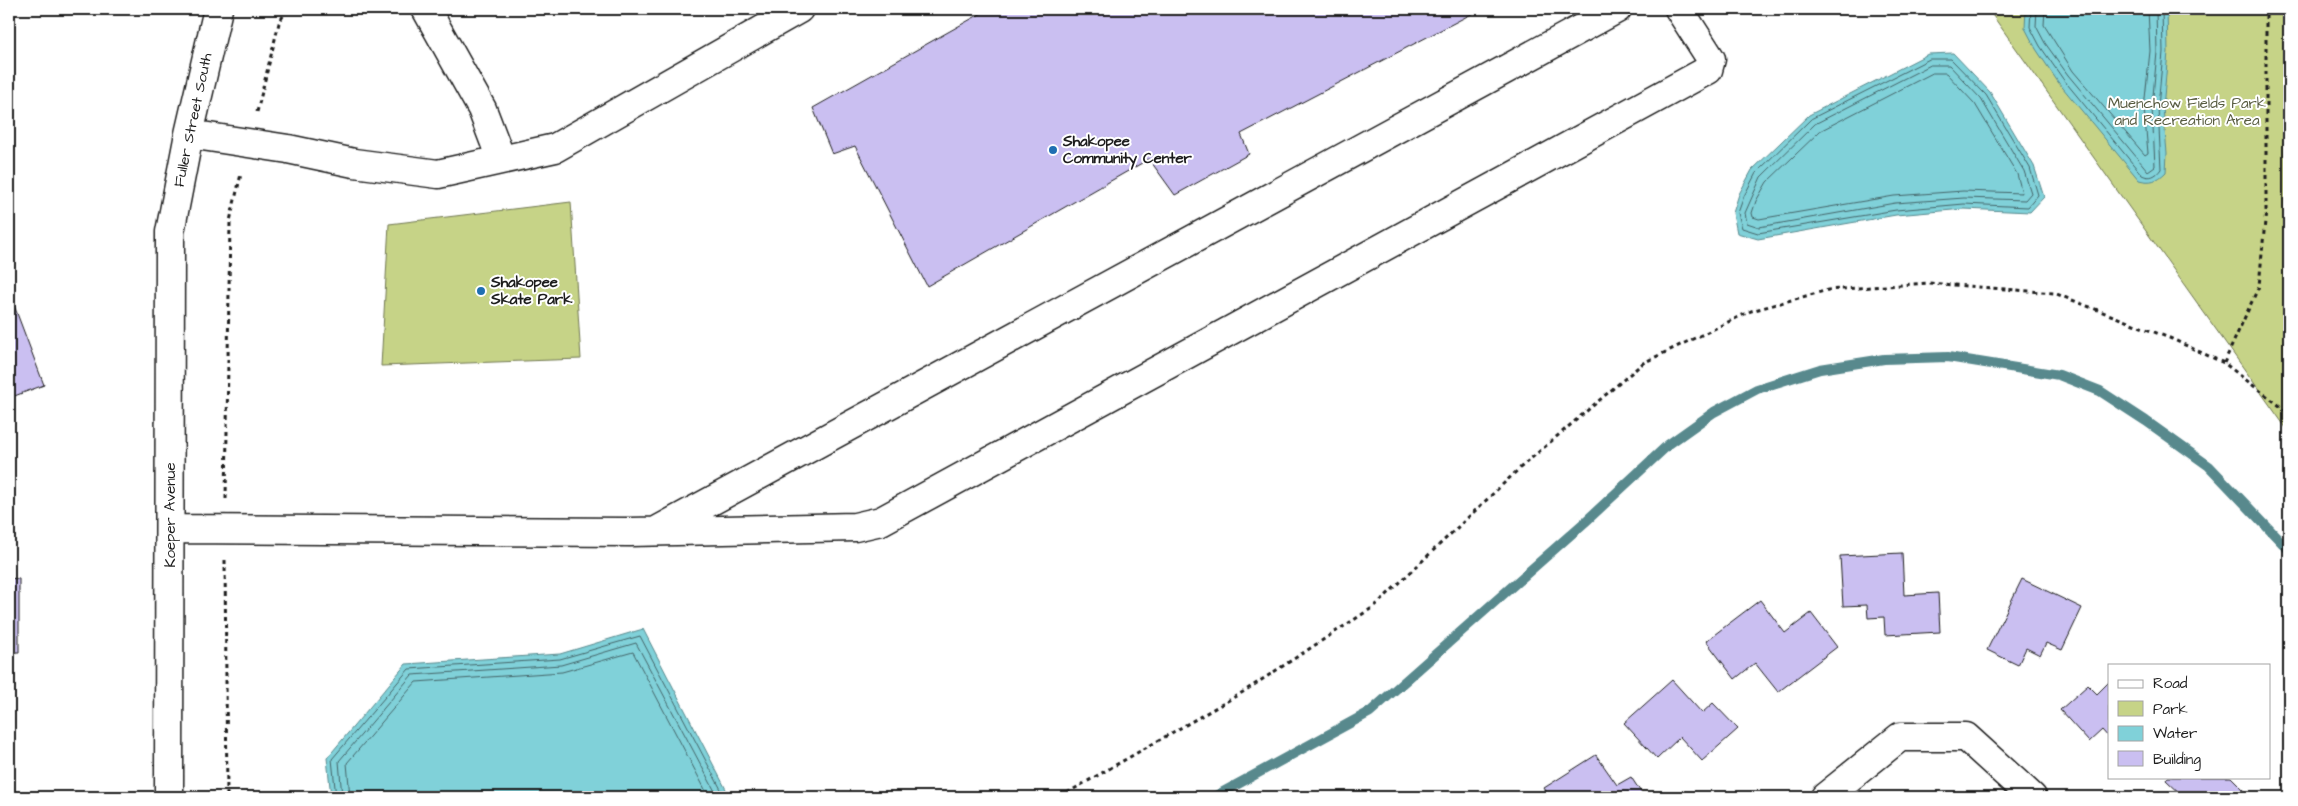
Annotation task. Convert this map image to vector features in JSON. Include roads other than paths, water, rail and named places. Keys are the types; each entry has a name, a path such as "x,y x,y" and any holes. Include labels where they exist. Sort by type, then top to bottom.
{"street":[{"name":"Fuller Street South","path":"170,232 189,134 218,9"},
{"path":"426,9 482,109 501,159"},
{"path":"189,134 288,148 354,163 438,174 555,148 800,9"},
{"path":"655,532 1617,9"},
{"path":"170,529 655,532 855,527 881,521 1708,70 1711,58 1679,9"},
{"name":"Koeper Avenue","path":"169,797 170,232"},
{"path":"1825,797 1900,737 1966,737 2032,797"}],"water":[{"path":"2026,9 2167,9 2168,52 2163,108 2167,153 2166,172 2163,175 2154,180 2139,180 2058,82 2036,49 2025,28"},
{"path":"1953,53 1990,92 2034,166 2044,197 2030,212 1964,209 1896,215 1758,239 1737,233 1733,213 1739,194 1752,170 1809,115 1928,54"},
{"path":"643,629 730,797 331,797 327,758 406,664 560,654"}],"waterway":[{"path":"1214,797 1370,712 1585,522 1669,444 1714,412 1757,389 1820,369 1884,359 1948,357 2059,375 2100,391 2209,466 2289,550"}],"place":[{"name":"Shakopee Community Center","path":"1053,150"},
{"name":"Shakopee Skate Park","path":"481,291"}],"park label":[{"name":"Muenchow Fields Park and Recreation Area","path":"2187,112"}]}
